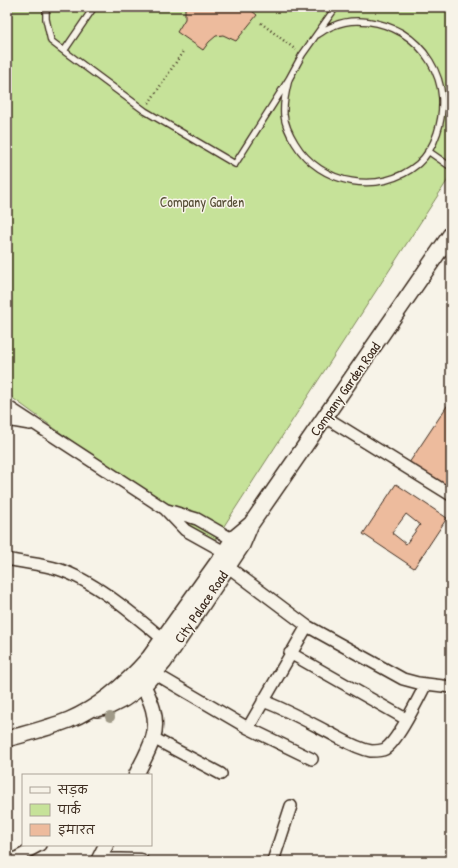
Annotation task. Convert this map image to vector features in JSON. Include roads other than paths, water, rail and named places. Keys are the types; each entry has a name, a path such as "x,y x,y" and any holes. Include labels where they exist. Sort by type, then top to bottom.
{"main road":[{"name":"Company Garden Road","path":"227,559 444,249 451,234"},
{"name":"City Palace Road","path":"86,711 117,689 137,672 227,559"},
{"name":"City Palace Road","path":"86,711 110,706 144,686 164,662 227,559"},
{"path":"7,739 70,719 86,711"}],"street":[{"path":"7,406 165,509 185,530 227,559 307,626 410,682 451,687"},
{"path":"326,417 451,496"},
{"path":"7,420 35,424"},
{"path":"165,509 197,519 238,542"},
{"path":"7,559 45,566 70,574 101,592 163,639"},
{"path":"248,728 307,626"},
{"path":"290,653 406,719"},
{"path":"136,773 154,738 155,724 154,710 137,672"},
{"path":"154,673 248,728 312,759"},
{"path":"263,701 284,709 355,746 371,751 384,750 390,745 426,684"},
{"path":"154,738 221,774"},
{"path":"273,861 291,806"},
{"path":"7,860 16,858 38,846"},
{"path":"106,846 99,861 141,861"}],"lane":[{"path":"46,7 46,19 51,40 64,51 145,110 235,164 289,79 302,55 336,7"},
{"path":"64,51 94,7"},
{"path":"289,79 284,99 284,116 290,135 300,151 313,165 329,175 347,181 366,183 385,180 402,174 418,163 428,152 439,129 443,109 441,89 435,70 425,52 410,38 393,28 374,22 353,21 334,25 317,35"},
{"path":"428,152 451,167"}],"park label":[{"name":"Company Garden","path":"202,202"}]}
